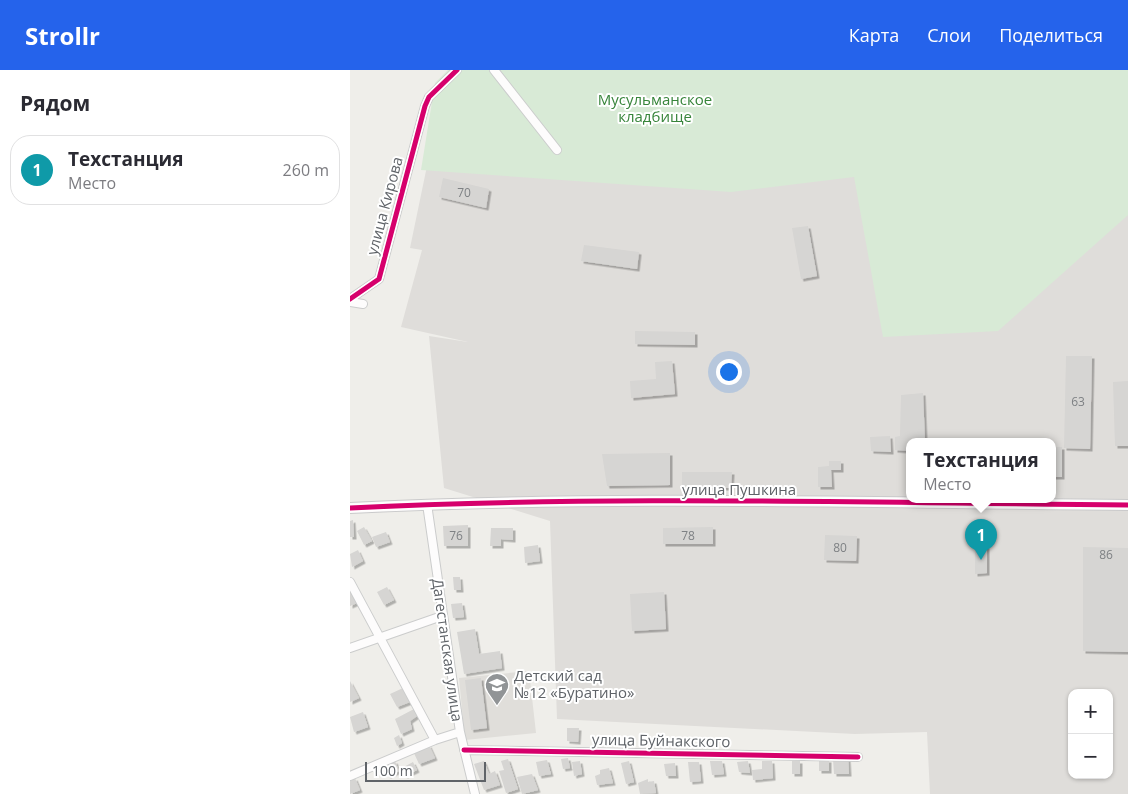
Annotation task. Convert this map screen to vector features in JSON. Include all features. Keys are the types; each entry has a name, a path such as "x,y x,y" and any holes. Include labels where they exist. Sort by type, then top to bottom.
{"street":[{"name":"улица Кирова","path":"350,301 379,279 428,97 457,70"},
{"path":"494,70 557,150"},
{"path":"350,301 363,304"},
{"name":"улица Пушкина","path":"350,508 426,504 674,502 1128,505"},
{"name":"Дагестанская улица","path":"426,504 460,732 474,794"},
{"name":"Дагестанская улица","path":"350,582 434,740"},
{"path":"350,648 442,616"},
{"path":"350,776 434,740 460,732"},
{"name":"улица Буйнакского","path":"464,750 858,757"}],"shaded area":[{"path":"855,165 1128,207 1128,794 930,794 927,732 855,734 557,719 550,521 444,488 429,336 468,342 401,327 422,250 410,248 427,166"},
{"name":"Детский сад №12 «Буратино»","path":"529,671 536,733 465,740 459,678"}],"green space":[{"name":"Мусульманское кладбище","path":"448,70 1128,70 1128,215 998,331 883,337 854,177 731,192 421,170 435,83"}],"building":[{"path":"443,178 489,189 486,208 439,197"},
{"path":"808,226 817,276 801,279 792,228"},
{"path":"584,245 639,252 637,269 581,261"},
{"path":"635,331 695,332 695,345 635,344"},
{"path":"1066,356 1092,356 1090,449 1064,448"},
{"path":"672,361 675,394 631,398 630,381 656,379 655,362"},
{"path":"1128,381 1128,446 1115,446 1113,382"},
{"path":"923,393 925,438 906,438 906,451 895,450 895,437 900,436 901,395"},
{"path":"890,436 891,452 871,451 870,437"},
{"path":"1056,447 1062,447 1062,477 1056,477"},
{"path":"670,453 670,485 607,486 602,454"},
{"path":"829,461 841,461 841,470 831,470 832,487 818,487 818,467 829,466"},
{"path":"682,472 732,472 731,488 682,488"},
{"path":"353,520 354,537 350,537 350,521"},
{"path":"468,525 468,546 444,546 443,526"},
{"path":"364,527 372,541 364,545 357,531"},
{"path":"713,527 713,544 663,544 663,528"},
{"path":"491,528 513,528 513,540 501,539 501,546 490,546"},
{"path":"386,532 390,542 376,547 372,537"},
{"path":"825,535 857,536 856,561 824,560"},
{"path":"538,545 540,561 525,563 524,547"},
{"path":"987,546 987,573 975,574 975,547"},
{"path":"1083,547 1128,548 1128,652 1083,651"},
{"path":"358,550 363,561 352,567 350,554"},
{"path":"453,577 460,577 461,590 454,590"},
{"path":"387,587 394,600 384,605 377,592"},
{"path":"350,591 357,603 350,606"},
{"path":"664,592 666,629 632,631 630,594"},
{"path":"462,603 464,617 453,618 451,604"},
{"path":"475,629 479,654 500,651 502,668 464,674 457,632"},
{"path":"481,678 487,728 471,730 465,680"},
{"path":"350,681 359,698 350,702"},
{"path":"403,688 410,702 397,707 390,694"},
{"path":"414,709 417,716 410,721 412,729 401,734 395,719"},
{"path":"363,712 368,727 354,732 350,717"},
{"path":"567,728 579,728 578,742 567,741"},
{"path":"399,735 402,743 397,746 394,738"},
{"path":"429,745 435,758 419,764 413,751"},
{"path":"568,758 570,768 563,769 561,759"},
{"path":"848,758 849,774 834,774 833,759"},
{"path":"508,759 518,789 506,793 499,771 504,770 501,761"},
{"path":"547,760 551,774 539,776 536,762"},
{"path":"819,760 829,760 829,771 819,771"},
{"path":"395,761 399,771 388,776 384,765"},
{"path":"484,761 489,774 495,771 500,785 484,790 474,764"},
{"path":"580,761 582,774 574,776 572,762"},
{"path":"629,761 634,782 626,784 621,763"},
{"path":"710,761 722,761 724,774 712,775"},
{"path":"748,761 750,773 739,772 737,762"},
{"path":"762,761 772,761 773,778 753,780 752,770 762,769"},
{"path":"792,761 800,761 800,774 792,774"},
{"path":"413,762 417,770 405,776 402,768"},
{"path":"688,762 699,762 701,781 690,782"},
{"path":"675,763 676,776 666,776 664,764"},
{"path":"609,768 613,783 597,785 595,776 600,774 600,770"},
{"path":"532,774 538,790 522,794 517,777"},
{"path":"355,778 360,790 350,794 350,780"},
{"path":"648,779 648,782 654,781 656,793 640,794 638,783"}],"cycle path":[{"path":"350,299 379,279 425,106 429,97 457,70"},
{"path":"350,508 447,504 642,501 906,503"},
{"path":"933,503 1128,505"},
{"path":"464,750 858,757"}],"place":[{"name":"Техстанция","path":"981,560"},
{"name":"Детский сад №12 «Буратино»","path":"497,706"}]}
